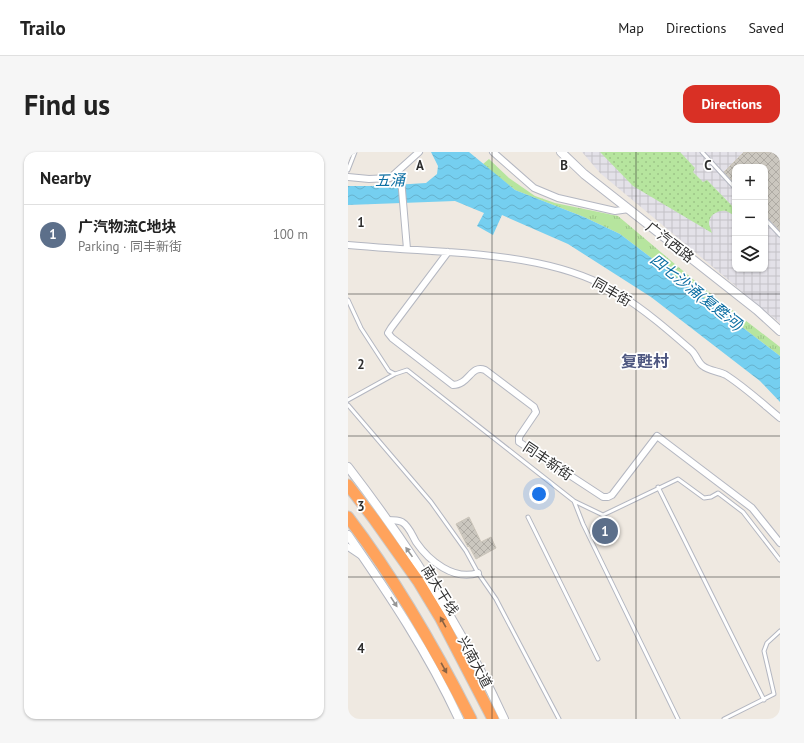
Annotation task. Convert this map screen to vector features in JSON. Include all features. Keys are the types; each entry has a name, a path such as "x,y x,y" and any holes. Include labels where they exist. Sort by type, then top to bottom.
{"highway":[{"name":"南大干线","path":"348,485 418,581 441,619 493,719"},
{"path":"348,517 399,590 445,669 471,719"}],"main road":[{"name":"广汽西路","path":"562,152 584,174 757,310 780,331"},
{"name":"兴南大道","path":"348,467 421,569 484,677 504,719"},
{"path":"348,535 396,606 424,653 459,719"}],"street":[{"path":"348,177 369,179 398,176 419,152"},
{"path":"493,152 534,188 558,198 615,210 629,209"},
{"path":"398,176 404,213 407,249"},
{"name":"同丰街","path":"348,245 472,253 534,262 590,279 619,293 667,329 693,352 703,366 723,374 744,387 780,418"},
{"name":"同丰新街","path":"448,252 391,328 388,333 392,338 453,385 464,383 476,369 481,368 486,370 534,407 536,412 519,437 519,442 603,497 612,495 657,436 752,508 780,542"},
{"path":"387,520 401,521 407,527 426,555 440,565 453,572 464,575 478,573"},
{"path":"348,547 364,557"}],"lane":[{"path":"348,170 355,152"},
{"path":"702,152 732,185"},
{"path":"768,222 780,235"},
{"path":"348,300 360,328 389,371 394,374"},
{"path":"348,400 394,374 407,370 574,501 603,515 678,479 704,498 711,497 718,493 743,512 780,560"},
{"path":"348,405 432,502 466,551 478,573 496,599 559,719"},
{"path":"658,488 764,700"},
{"path":"574,501 583,524 678,719"},
{"path":"528,517 598,659"},
{"path":"724,719 774,694 764,655 764,648 767,643 780,631"}],"shaded area":[{"path":"582,152 780,152 780,323 600,173"}],"green space":[{"path":"600,152 680,152 695,168 693,172 703,182 707,180 732,206 732,214 726,211 720,211 712,215 709,223 712,233 633,186"},
{"path":"489,159 509,178 535,196 555,203 618,216 701,286 780,347 780,356 620,234 584,217 515,190 483,164"}],"water":[{"path":"431,152 469,152 515,190 584,217 620,234 780,356 780,402 760,381 651,297 568,244 502,215 493,235 477,226 484,213 455,201 348,205 348,186 426,183 437,174 438,166"}],"building":[{"path":"744,152 780,152 780,231 768,219 768,164 732,164"},
{"path":"732,164 732,181 724,172"},
{"path":"469,517 481,542 491,537 496,548 476,559 456,524"}],"place":[{"name":"广汽物流C地块","path":"605,531"}],"district":[{"name":"复甦村","path":"645,361"}],"water label":[{"name":"五涌","path":"390,180"},
{"name":"四七沙涌(复甦河)","path":"697,292"}]}
